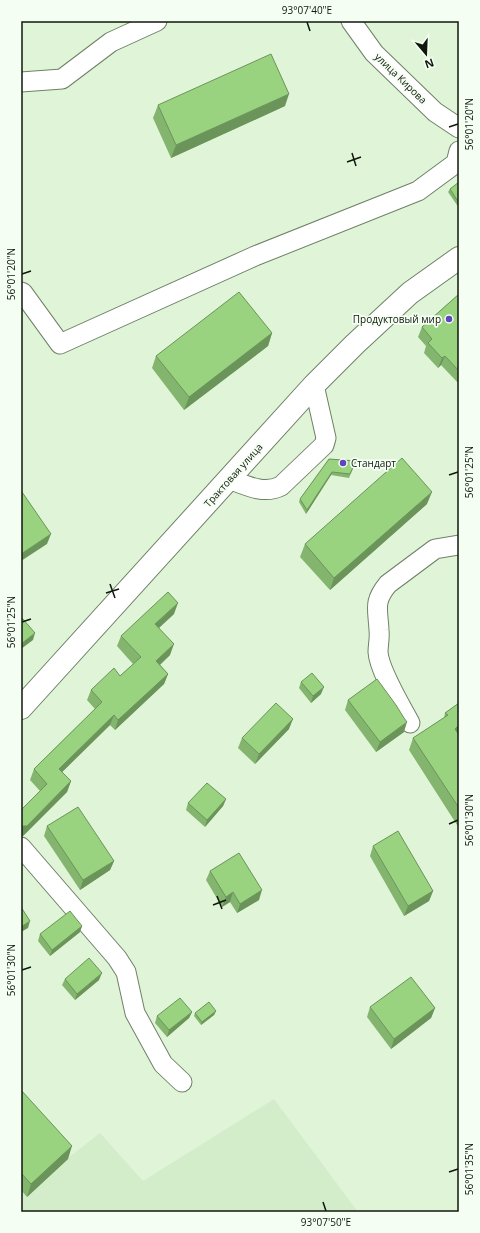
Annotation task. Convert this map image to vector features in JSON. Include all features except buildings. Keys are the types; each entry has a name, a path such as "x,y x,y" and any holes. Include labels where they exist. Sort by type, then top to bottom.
{"highway":[{"name":"Трактовая улица","path":"21,708 314,385 355,344 410,293 459,258"},
{"path":"410,293 459,268"}],"street":[{"path":"21,82 62,79 111,42 157,21"},
{"name":"улица Кирова","path":"351,21 374,53 435,112 459,128"},
{"path":"21,292 60,344 255,256 418,191 456,163 459,151"},
{"path":"229,479 258,489 274,490 281,486 324,444 326,438 314,385"},
{"path":"410,722 383,671 378,653 380,639 377,602 382,591 388,584 435,550 459,545"},
{"path":"21,847 116,958 126,972 135,1013 163,1064 182,1082"}],"shaded area":[{"path":"274,1099 358,1212 21,1212 21,1108 68,1158 100,1133 143,1181"}],"place":[{"name":"Продуктовый мир","path":"449,319"},
{"name":"Стандарт","path":"343,463"}]}
